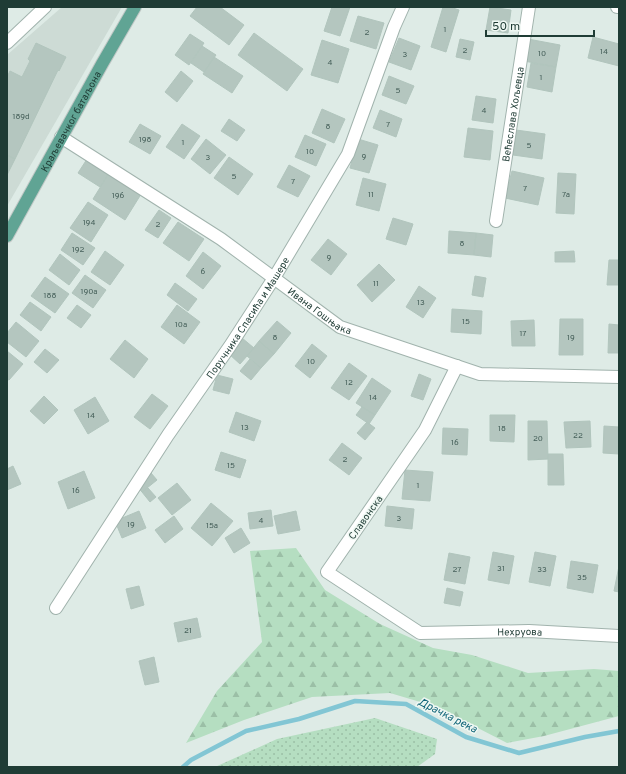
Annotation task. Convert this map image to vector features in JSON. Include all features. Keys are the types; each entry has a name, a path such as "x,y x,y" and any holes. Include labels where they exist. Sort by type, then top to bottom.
{"main road":[{"name":"Краљевачког батаљона","path":"7,236 135,7"}],"street":[{"path":"7,43 45,7"},
{"name":"Поручника Спасића и Машере","path":"56,608 168,435 230,346 274,278 348,154 394,27 403,7"},
{"name":"Већеслава Хољевца","path":"496,221 529,7"},
{"name":"Ивана Гошњака","path":"61,137 221,239 340,327 480,374 619,377"},
{"name":"Славонска","path":"420,633 327,572 425,430 457,366"},
{"name":"Нехруова","path":"420,633 528,631 619,636"}],"shaded area":[{"path":"62,7 122,7 7,206 7,55"}],"green space":[{"path":"296,548 325,590 380,624 433,648 472,655 528,673 594,669 619,671 619,716 544,736 507,743 437,707 390,693 312,697 244,720 186,743 217,691 262,642 250,551"},
{"path":"375,718 437,739 435,754 417,767 215,767 277,739"}],"building":[{"path":"197,7 220,7 244,25 229,45 190,16"},
{"path":"332,7 350,7 340,36 324,31"},
{"path":"443,7 450,7 459,10 446,52 431,47"},
{"path":"490,7 511,10 508,33 486,30"},
{"path":"358,16 384,23 376,49 350,41"},
{"path":"254,33 303,69 287,91 238,55"},
{"path":"190,34 204,43 189,65 175,55"},
{"path":"593,37 619,44 619,66 588,58"},
{"path":"399,38 420,46 411,70 389,62"},
{"path":"460,39 474,42 470,60 456,57"},
{"path":"528,39 560,45 556,67 524,61"},
{"path":"322,40 349,49 338,83 311,75"},
{"path":"36,43 66,57 59,71 58,70 15,159 7,155 7,77 10,71 22,77 30,61 28,59"},
{"path":"202,46 216,55 204,72 191,63"},
{"path":"214,57 243,76 232,93 203,74"},
{"path":"531,63 556,67 552,92 527,87"},
{"path":"181,71 193,81 177,102 165,92"},
{"path":"389,76 414,86 406,104 382,95"},
{"path":"476,96 496,99 493,123 472,120"},
{"path":"322,109 345,119 334,143 312,133"},
{"path":"380,110 402,119 396,137 373,128"},
{"path":"229,119 245,130 237,141 221,131"},
{"path":"140,124 161,136 150,154 129,142"},
{"path":"182,124 200,136 184,159 166,147"},
{"path":"468,128 493,131 490,160 464,157"},
{"path":"516,130 545,134 542,159 513,155"},
{"path":"305,135 326,144 316,166 295,157"},
{"path":"206,139 226,155 210,174 191,159"},
{"path":"358,139 378,145 369,173 350,168"},
{"path":"7,155 15,159 7,175"},
{"path":"89,156 111,170 100,187 78,173"},
{"path":"229,157 253,174 238,195 214,178"},
{"path":"289,165 310,176 298,197 277,187"},
{"path":"111,170 143,191 125,220 93,199"},
{"path":"512,171 544,178 538,205 505,198"},
{"path":"558,173 576,174 574,214 556,213"},
{"path":"363,178 386,184 379,211 356,205"},
{"path":"88,202 108,215 91,242 70,228"},
{"path":"159,210 171,218 158,238 145,230"},
{"path":"393,218 413,224 406,245 386,239"},
{"path":"178,222 204,239 189,261 163,243"},
{"path":"449,231 476,233 474,255 448,253"},
{"path":"72,233 95,248 83,265 61,250"},
{"path":"476,233 493,235 491,257 474,255"},
{"path":"328,239 347,254 331,275 311,260"},
{"path":"105,251 124,265 110,285 91,272"},
{"path":"574,251 575,262 555,262 555,252"},
{"path":"203,252 221,266 203,289 186,276"},
{"path":"60,254 80,270 69,285 49,270"},
{"path":"609,260 619,260 619,285 607,285"},
{"path":"379,264 395,280 372,302 357,285"},
{"path":"85,275 106,290 93,308 72,293"},
{"path":"475,276 486,278 483,297 472,295"},
{"path":"45,277 69,294 55,313 31,296"},
{"path":"175,283 197,299 188,311 167,295"},
{"path":"419,286 436,298 423,318 406,307"},
{"path":"30,302 51,317 41,331 20,315"},
{"path":"77,305 91,315 81,328 67,318"},
{"path":"177,305 200,322 184,344 161,327"},
{"path":"452,309 482,311 481,334 451,332"},
{"path":"560,319 583,319 583,355 559,355"},
{"path":"534,320 535,346 512,346 511,321"},
{"path":"277,321 291,333 274,354 259,341"},
{"path":"16,322 39,341 26,357 7,342 7,333"},
{"path":"609,324 619,325 619,353 608,353"},
{"path":"242,338 254,348 240,364 229,354"},
{"path":"125,340 148,359 134,378 110,359"},
{"path":"259,341 274,354 261,368 247,356"},
{"path":"312,344 327,356 310,378 295,366"},
{"path":"45,349 59,360 47,373 34,362"},
{"path":"7,351 23,364 9,380 7,379"},
{"path":"250,359 261,368 251,380 240,371"},
{"path":"349,363 367,376 349,400 331,388"},
{"path":"419,374 431,379 423,400 411,396"},
{"path":"217,375 233,379 229,394 213,390"},
{"path":"372,378 391,391 375,415 356,403"},
{"path":"152,394 168,406 150,429 134,417"},
{"path":"44,396 58,410 44,424 30,411"},
{"path":"95,397 109,421 88,434 74,410"},
{"path":"362,407 375,415 369,424 356,415"},
{"path":"236,412 261,421 254,441 229,432"},
{"path":"490,415 515,415 514,442 490,441"},
{"path":"528,421 547,421 548,459 528,460"},
{"path":"590,421 591,447 566,448 564,422"},
{"path":"367,422 375,428 365,440 357,433"},
{"path":"604,426 619,427 619,454 603,453"},
{"path":"443,428 468,429 467,455 442,454"},
{"path":"342,443 362,458 349,475 329,460"},
{"path":"221,452 246,460 240,478 215,470"},
{"path":"548,454 563,454 564,485 548,485"},
{"path":"13,466 21,484 7,490 7,469"},
{"path":"405,470 433,472 430,501 402,499"},
{"path":"84,471 95,498 68,509 58,482"},
{"path":"151,473 157,480 142,492 136,485"},
{"path":"177,483 191,500 172,515 158,498"},
{"path":"148,488 156,497 150,502 142,492"},
{"path":"211,503 233,521 212,546 191,528"},
{"path":"387,506 414,509 412,529 385,526"},
{"path":"271,510 273,526 250,529 248,513"},
{"path":"139,511 146,528 122,538 115,521"},
{"path":"296,511 300,530 278,534 274,516"},
{"path":"174,516 183,529 165,543 155,530"},
{"path":"241,528 250,543 234,553 225,538"},
{"path":"493,552 514,556 509,584 488,580"},
{"path":"535,552 556,556 550,586 529,582"},
{"path":"449,553 470,557 465,584 444,580"},
{"path":"571,561 598,565 593,593 567,588"},
{"path":"619,566 619,592 614,591"},
{"path":"139,586 144,605 131,609 126,589"},
{"path":"447,588 463,592 460,606 444,603"},
{"path":"197,618 201,637 178,642 174,623"},
{"path":"154,657 159,682 145,685 139,661"}],"waterway":[{"name":"Драчка река","path":"183,767 191,760 246,731 299,719 355,701 406,704 466,737 519,753 585,737 619,731"}]}
